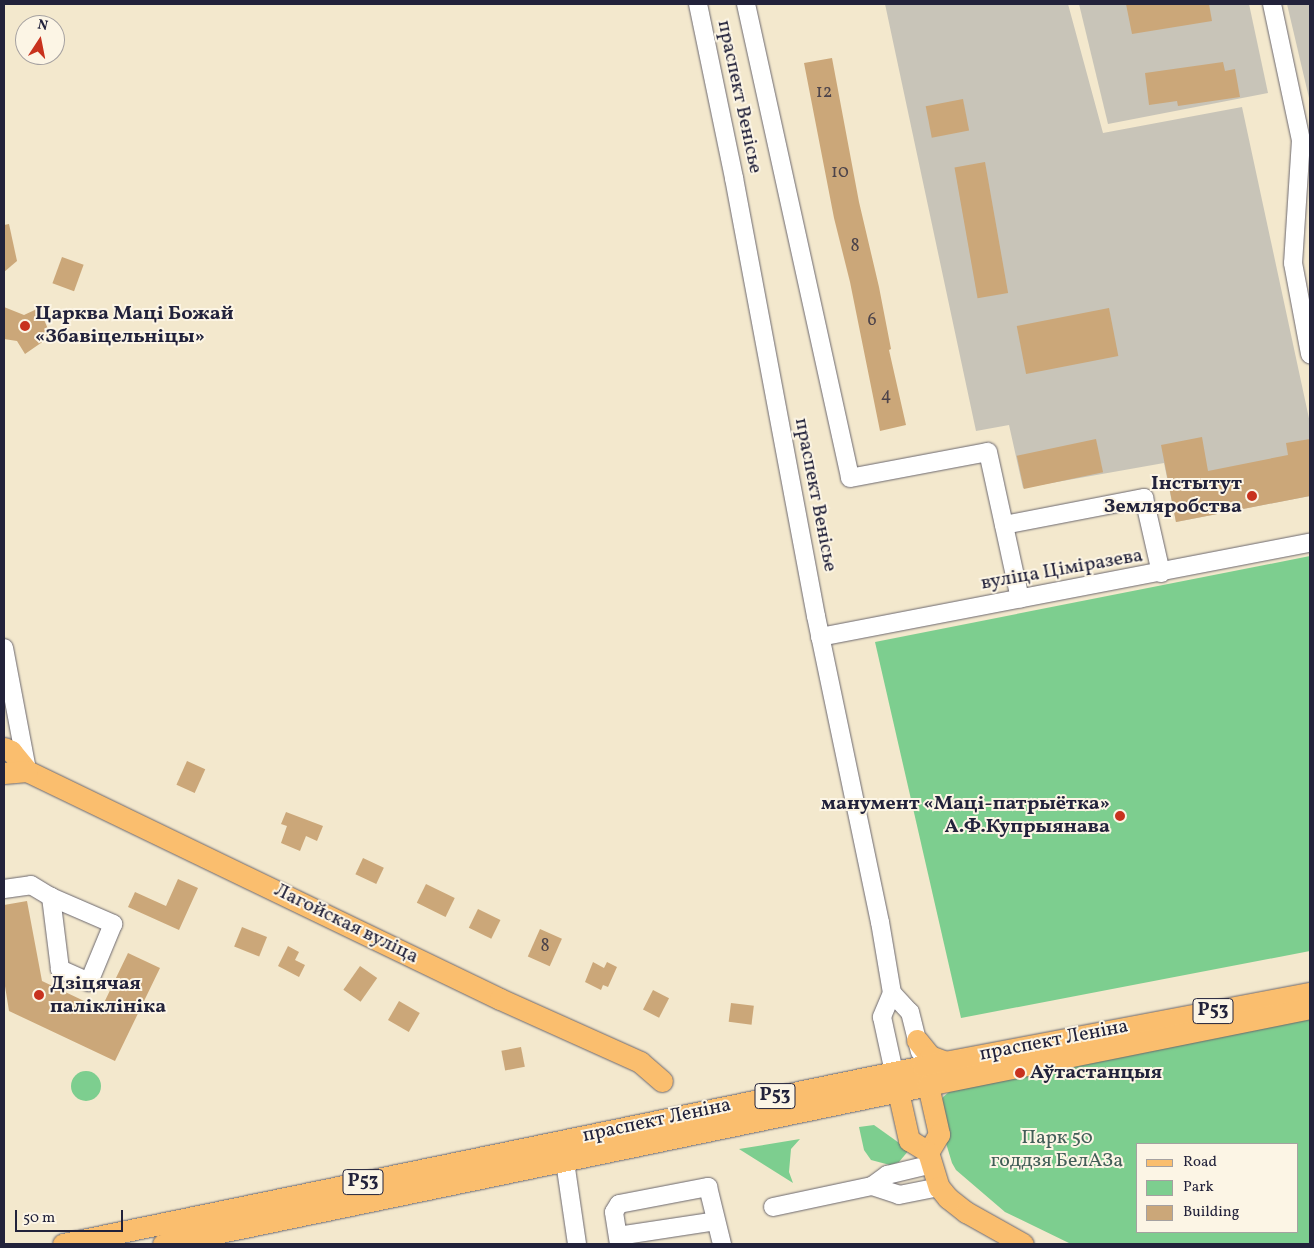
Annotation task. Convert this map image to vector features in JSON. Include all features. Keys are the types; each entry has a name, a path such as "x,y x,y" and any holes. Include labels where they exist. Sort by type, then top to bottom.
{"main road":[{"name":"Лагойская вуліца","path":"4,748 11,751 27,771 500,999 640,1062 662,1081"},
{"path":"4,773 27,771"},
{"name":"праспект Леніна","path":"926,1075 946,1062 1310,993"},
{"name":"праспект Леніна","path":"163,1244 563,1151 896,1081 1310,1008"},
{"path":"917,1040 930,1056 946,1062"},
{"path":"926,1075 939,1134 930,1158"},
{"path":"896,1081 908,1140 930,1158 940,1187 948,1198 966,1212 1023,1244"},
{"name":"праспект Леніна","path":"63,1244 563,1151"}],"street":[{"name":"праспект Венісье","path":"698,4 734,178 820,637 880,922 892,993"},
{"path":"746,4 850,478 988,452 1020,599"},
{"path":"1272,4 1301,140 1293,263 1310,354"},
{"path":"1004,525 1144,498 1161,573"},
{"name":"вуліца Ціміразева","path":"820,637 1310,543"},
{"path":"4,648 27,771"},
{"path":"4,889 31,885 51,897 113,924 89,982 60,969 51,897"},
{"path":"896,1081 882,1017 892,993 910,1012 926,1075"},
{"path":"563,1151 577,1244"},
{"path":"773,1207 872,1186 887,1175 930,1158"},
{"path":"872,1186 899,1195 940,1187"},
{"path":"716,1221 618,1240 614,1212 619,1204 708,1187 722,1244"}],"shaded area":[{"path":"885,4 1068,4 1103,133 1242,107 1310,423 1310,496 1176,522 1164,463 1023,488 1009,425 976,431"},
{"path":"1079,4 1249,4 1268,93 1108,124"},
{"path":"1287,4 1310,4 1310,98 1309,98"}],"green space":[{"path":"1310,556 1310,951 961,1018 875,642"},
{"name":"Парк 50 годдзя БелАЗа","path":"1310,1015 1310,1244 1071,1244 1005,1212 956,1170 952,1163 939,1120 940,1104 943,1097 949,1092"},
{"path":"86,1071 97,1075 101,1086 97,1097 86,1101 75,1097 71,1086 75,1075"},
{"path":"874,1125 909,1150 899,1162 890,1165 871,1160 864,1150 859,1127"},
{"path":"800,1139 791,1149 789,1172 793,1183 739,1149"}],"building":[{"path":"1126,4 1209,4 1212,21 1132,34"},
{"path":"832,58 859,202 879,287 891,349 889,350 906,425 880,431 850,282 834,218 804,63"},
{"path":"1223,62 1225,71 1235,69 1240,97 1178,106 1177,101 1149,105 1145,73"},
{"path":"963,99 969,130 932,138 926,106"},
{"path":"985,162 1008,293 978,298 954,167"},
{"path":"9,224 17,261 4,272 4,225"},
{"path":"62,257 84,265 74,291 52,283"},
{"name":"Царква Маці Божай «Збавіцельніцы»","path":"4,307 24,315 39,308 51,336 25,354 17,341 4,339"},
{"path":"1109,308 1118,356 1026,374 1017,326"},
{"path":"1202,437 1208,471 1288,455 1286,443 1310,439 1310,496 1176,522 1161,445"},
{"path":"1096,439 1103,472 1024,489 1017,456"},
{"path":"187,761 205,769 195,793 176,785"},
{"path":"286,812 323,826 317,841 306,836 300,851 281,843 287,826 281,824"},
{"path":"363,858 384,868 376,884 355,874"},
{"path":"178,879 198,888 179,930 128,907 135,892 166,906"},
{"path":"426,884 455,898 446,917 417,903"},
{"name":"Дзіцячая паліклініка","path":"27,901 42,981 101,1009 128,953 160,968 115,1061 9,1011 4,980 4,905"},
{"path":"478,909 500,920 491,939 469,928"},
{"path":"242,927 267,937 259,957 234,946"},
{"path":"540,929 562,939 550,966 528,956"},
{"path":"288,946 299,952 295,960 305,965 299,977 278,966"},
{"path":"593,962 604,968 607,962 617,967 608,987 603,985 601,990 585,982"},
{"path":"360,966 377,978 361,1002 343,990"},
{"path":"653,990 669,998 659,1018 643,1010"},
{"path":"399,1001 420,1013 409,1032 388,1020"},
{"path":"731,1003 754,1006 752,1025 729,1022"},
{"path":"521,1047 525,1067 505,1070 501,1051"}],"place":[{"name":"Царква Маці Божай «Збавіцельніцы»","path":"25,326"},
{"name":"Інстытут Земляробства","path":"1252,496"},
{"name":"манумент «Маці-патрыётка» А.Ф.Купрыянава","path":"1120,816"},
{"name":"Дзіцячая паліклініка","path":"39,995"},
{"name":"Аўтастанцыя","path":"1020,1073"}]}
